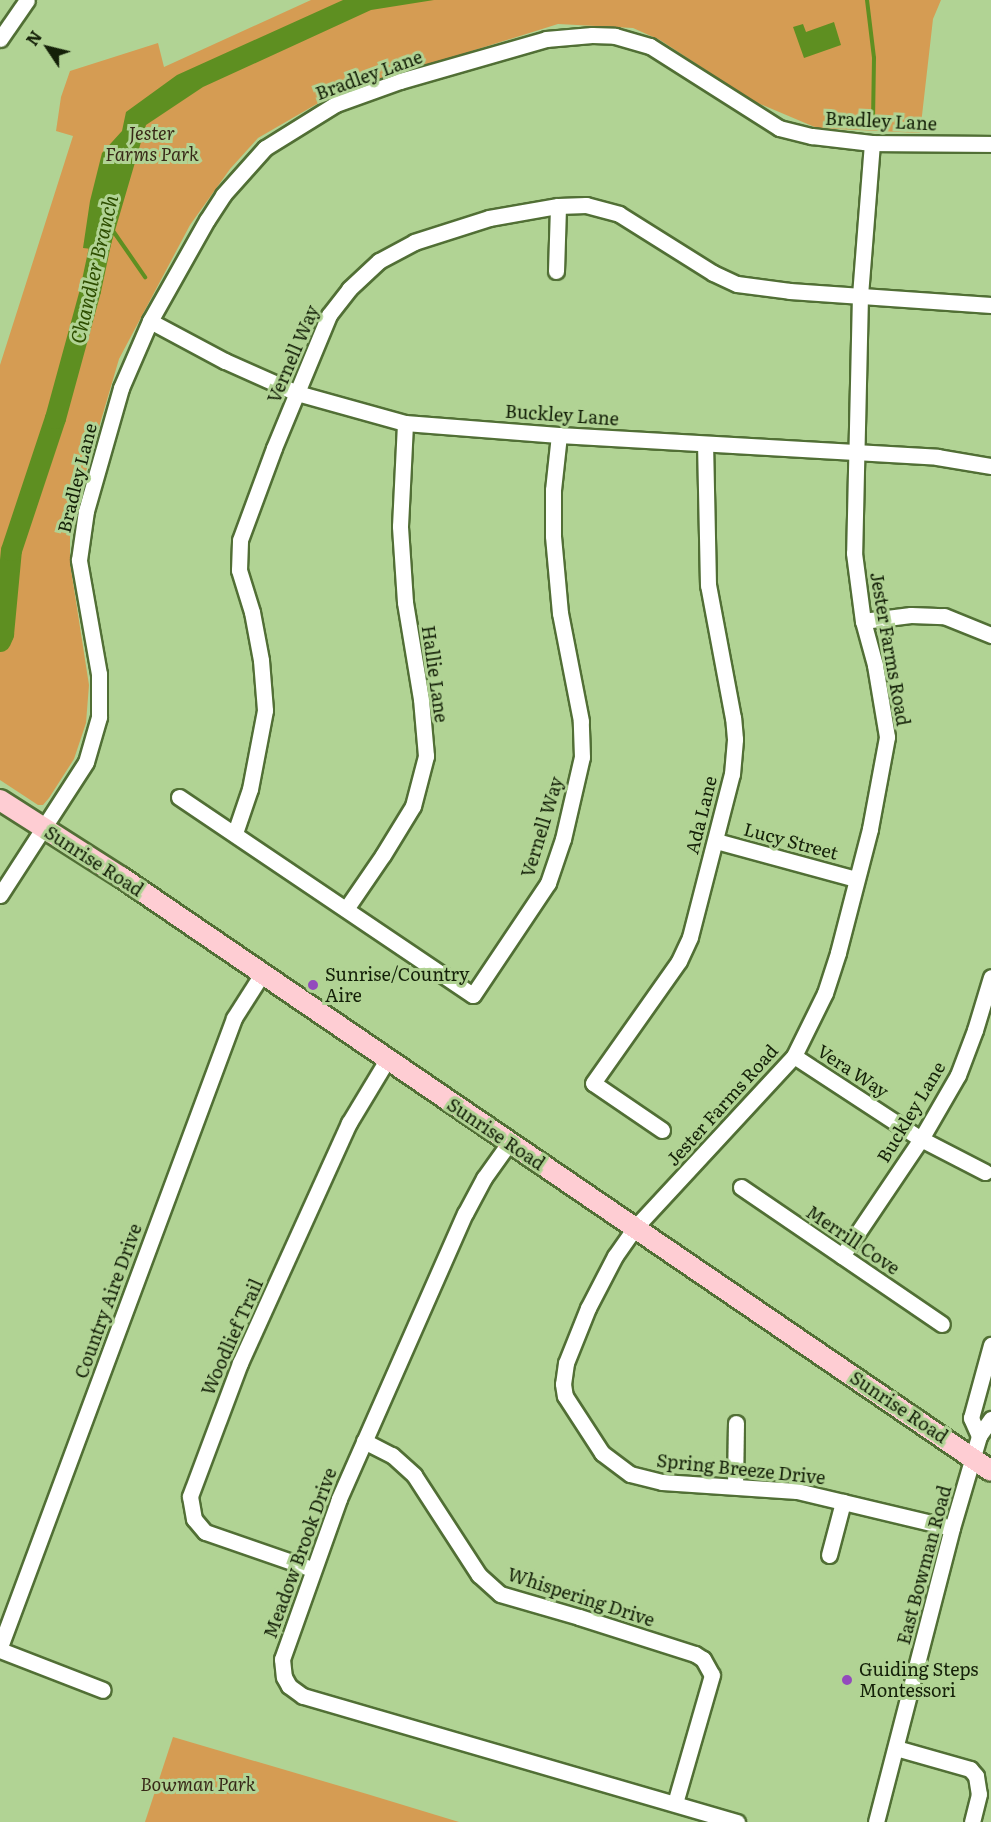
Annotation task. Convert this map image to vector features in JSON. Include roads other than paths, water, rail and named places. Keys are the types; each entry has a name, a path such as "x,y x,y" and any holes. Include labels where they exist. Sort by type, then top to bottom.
{"main road":[{"name":"Sunrise Road","path":"0,800 262,974 991,1471"}],"street":[{"path":"0,39 27,0"},
{"name":"Bradley Lane","path":"0,895 86,762 99,717 99,674 81,581 82,529 121,387 150,321 187,253 224,195 265,148 336,104 400,81 546,39 615,36 650,46 779,128 812,136 872,143 991,144"},
{"name":"Jester Farms Road","path":"634,1229 794,1056 825,993 838,953 879,789 886,737 875,665 863,621 854,552 860,295 872,143"},
{"path":"556,272 558,206"},
{"name":"Vernell Way","path":"235,833 253,777 265,710 261,660 252,612 239,570 240,540 297,393 333,309 348,289 379,261 414,242 479,222 558,206 586,206 619,214 713,273 737,284 790,291 991,305"},
{"name":"Buckley Lane","path":"150,321 225,361 297,393 405,423 559,435 938,457 991,466"},
{"name":"Hallie Lane","path":"346,909 413,806 426,756 421,699 405,602 400,526 405,423"},
{"name":"Vernell Way","path":"179,797 473,995 548,883 563,839 582,757 580,721 560,613 553,536 553,490 559,435"},
{"name":"Ada Lane","path":"662,1130 593,1083 679,961 690,937 732,774 735,740 708,585 705,444"},
{"path":"863,621 911,615 944,616 991,635"},
{"name":"Lucy Street","path":"716,841 856,879"},
{"name":"Country Aire Drive","path":"0,1648 234,1018 262,974"},
{"name":"Buckley Lane","path":"842,1256 921,1139 958,1075 991,977"},
{"name":"Vera Way","path":"794,1056 921,1139 985,1172"},
{"name":"Woodlief Trail","path":"312,1569 205,1532 194,1519 190,1496 240,1363 353,1114 387,1060"},
{"name":"Meadow Brook Drive","path":"509,1143 484,1178 465,1213 364,1441 312,1569 282,1659 284,1677 296,1693 737,1822"},
{"name":"Merrill Cove","path":"741,1187 942,1324"},
{"name":"Spring Breeze Drive","path":"634,1229 615,1256 588,1308 563,1375 565,1396 602,1453 624,1472 662,1482 797,1491 952,1528"},
{"path":"979,1436 971,1418 991,1345"},
{"path":"979,1436 991,1419"},
{"path":"735,1486 736,1423"},
{"name":"East Bowman Road","path":"876,1822 952,1528 979,1436"},
{"name":"Whispering Drive","path":"364,1441 392,1455 414,1475 479,1575 500,1594 695,1654 703,1659 712,1675 675,1803"},
{"path":"829,1555 843,1502"},
{"path":"0,1648 103,1690"},
{"path":"896,1748 970,1769 976,1776 979,1794 972,1822"}],"waterway":[{"path":"867,0 874,58 873,124"},
{"name":"Chandler Branch","path":"0,641 3,634 11,550 55,418 90,290 104,224"},
{"path":"111,228 145,277"}],"place":[{"name":"Sunrise/Country Aire","path":"313,985"},
{"name":"Guiding Steps Montessori","path":"847,1680"}],"park label":[{"name":"Jester Farms Park","path":"152,144"},
{"name":"Bowman Park","path":"198,1784"}]}
